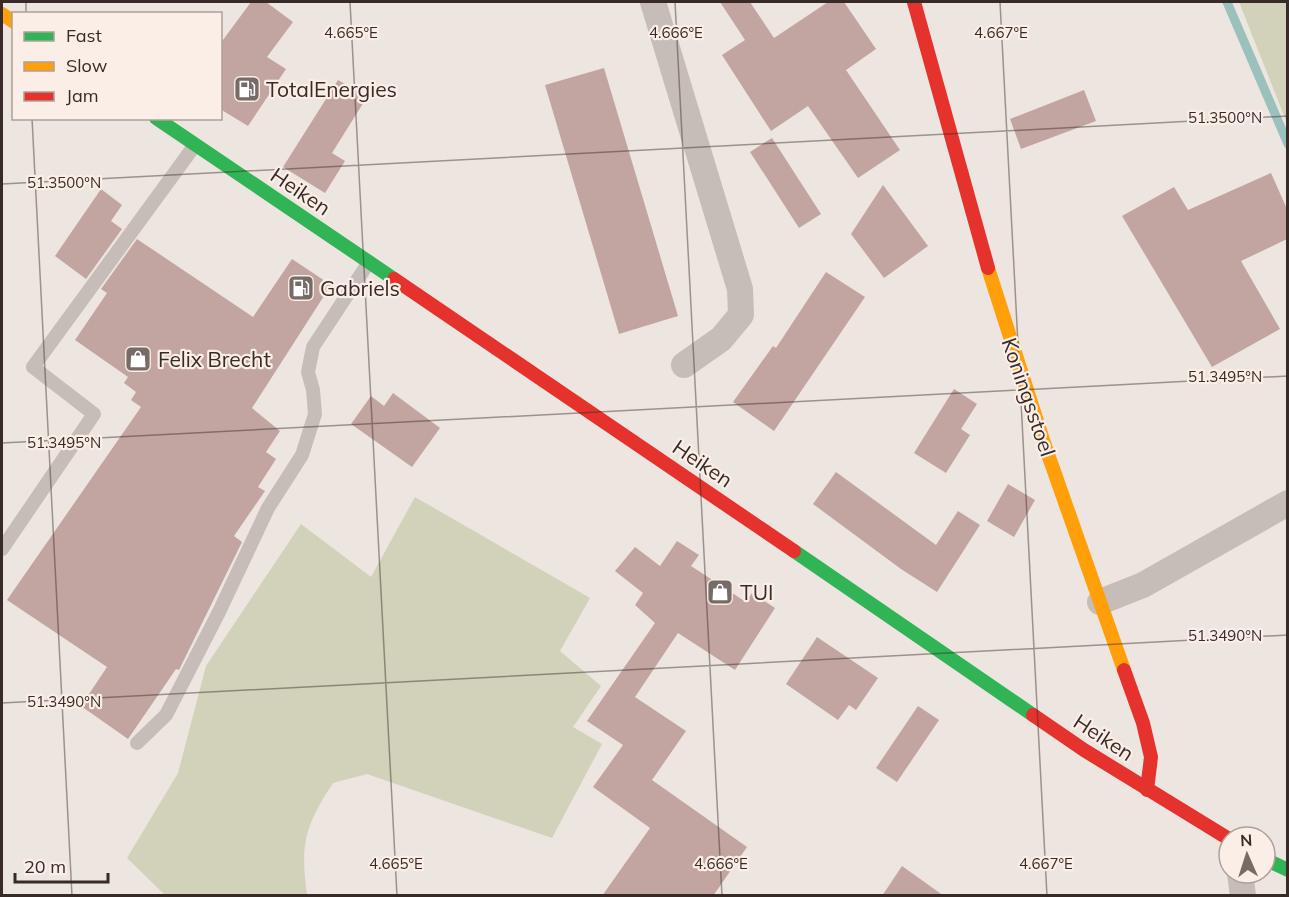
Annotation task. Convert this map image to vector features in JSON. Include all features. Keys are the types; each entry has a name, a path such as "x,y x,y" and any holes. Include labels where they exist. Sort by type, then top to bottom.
{"main road":[{"name":"Koningsstoel","path":"914,2 991,281 1143,723 1151,757 1147,790"},
{"name":"Heiken","path":"159,120 1084,750 1217,833"}],"street":[{"path":"653,2 740,290 741,315 721,339 684,366"},
{"path":"1100,602 1143,585 1287,503"}],"lane":[{"path":"2,549 94,414 33,368 195,145"},
{"path":"137,743 166,715 219,612 268,508 302,454 315,414 313,390 308,372 313,347 369,262"}],"green space":[{"path":"1239,2 1287,2 1287,123"},
{"path":"415,497 590,598 560,651 601,686 573,727 602,744 552,838 367,774 333,783 316,811 305,848 307,895 165,895 127,858 178,773 206,666 301,524 371,577"}],"building":[{"name":"TotalEnergies","path":"251,2 266,2 293,22 267,57 286,69 248,126 222,110 222,41"},
{"path":"720,2 750,2 774,38 828,2 844,2 876,49 846,70 900,150 858,178 808,106 771,131 722,55 745,40"},
{"path":"604,68 678,316 619,334 545,85"},
{"path":"338,80 367,97 332,153 345,161 325,193 283,167"},
{"path":"1084,90 1096,121 1021,149 1010,119"},
{"path":"772,138 821,214 799,228 750,152"},
{"path":"1271,173 1287,209 1287,239 1241,261 1280,329 1212,367 1122,216 1174,187 1188,210"},
{"path":"883,185 928,246 884,278 851,234"},
{"path":"101,189 122,205 111,221 122,229 86,279 55,256"},
{"path":"137,239 253,317 292,259 331,285 252,408 280,431 266,452 276,459 258,487 265,491 234,536 242,542 179,670 176,669 128,739 81,706 107,667 7,600 141,407 131,400 136,392 124,383 128,377 75,340 107,293 101,289"},
{"path":"826,272 865,297 774,431 733,402 773,346 776,348"},
{"path":"954,389 977,404 961,429 970,435 946,473 914,453"},
{"path":"393,393 440,428 412,467 351,424 371,396 384,406"},
{"path":"836,472 936,545 958,511 980,525 937,592 901,569 813,504"},
{"path":"1008,484 1035,500 1014,537 987,521"},
{"path":"677,541 699,555 691,566 746,602 752,593 775,608 735,670 678,633 635,697 686,731 652,780 747,847 713,896 602,896 650,828 593,787 623,745 587,721 655,623 635,605 643,593 615,571 635,547 660,566"},
{"path":"817,637 878,678 856,710 849,705 838,720 786,684"},
{"path":"918,706 939,720 897,782 876,768"},
{"path":"902,866 944,896 882,896"}],"waterway":[{"path":"1227,2 1288,144"}],"traffic: fast":[{"path":"159,120 394,279"},
{"path":"794,551 1033,715"},
{"path":"1277,865 1288,870"}],"traffic: slow":[{"path":"2,14 12,21"},
{"path":"988,268 1043,440 1124,670"}],"traffic: jam":[{"path":"914,2 988,268"},
{"path":"394,279 794,551"},
{"path":"1124,670 1143,723 1151,757 1147,790"},
{"path":"1033,715 1084,750 1217,832"}],"place":[{"name":"TotalEnergies","path":"247,89"},
{"name":"Gabriels","path":"301,288"},
{"name":"Felix Brecht","path":"138,359"},
{"name":"TUI","path":"720,592"}]}
